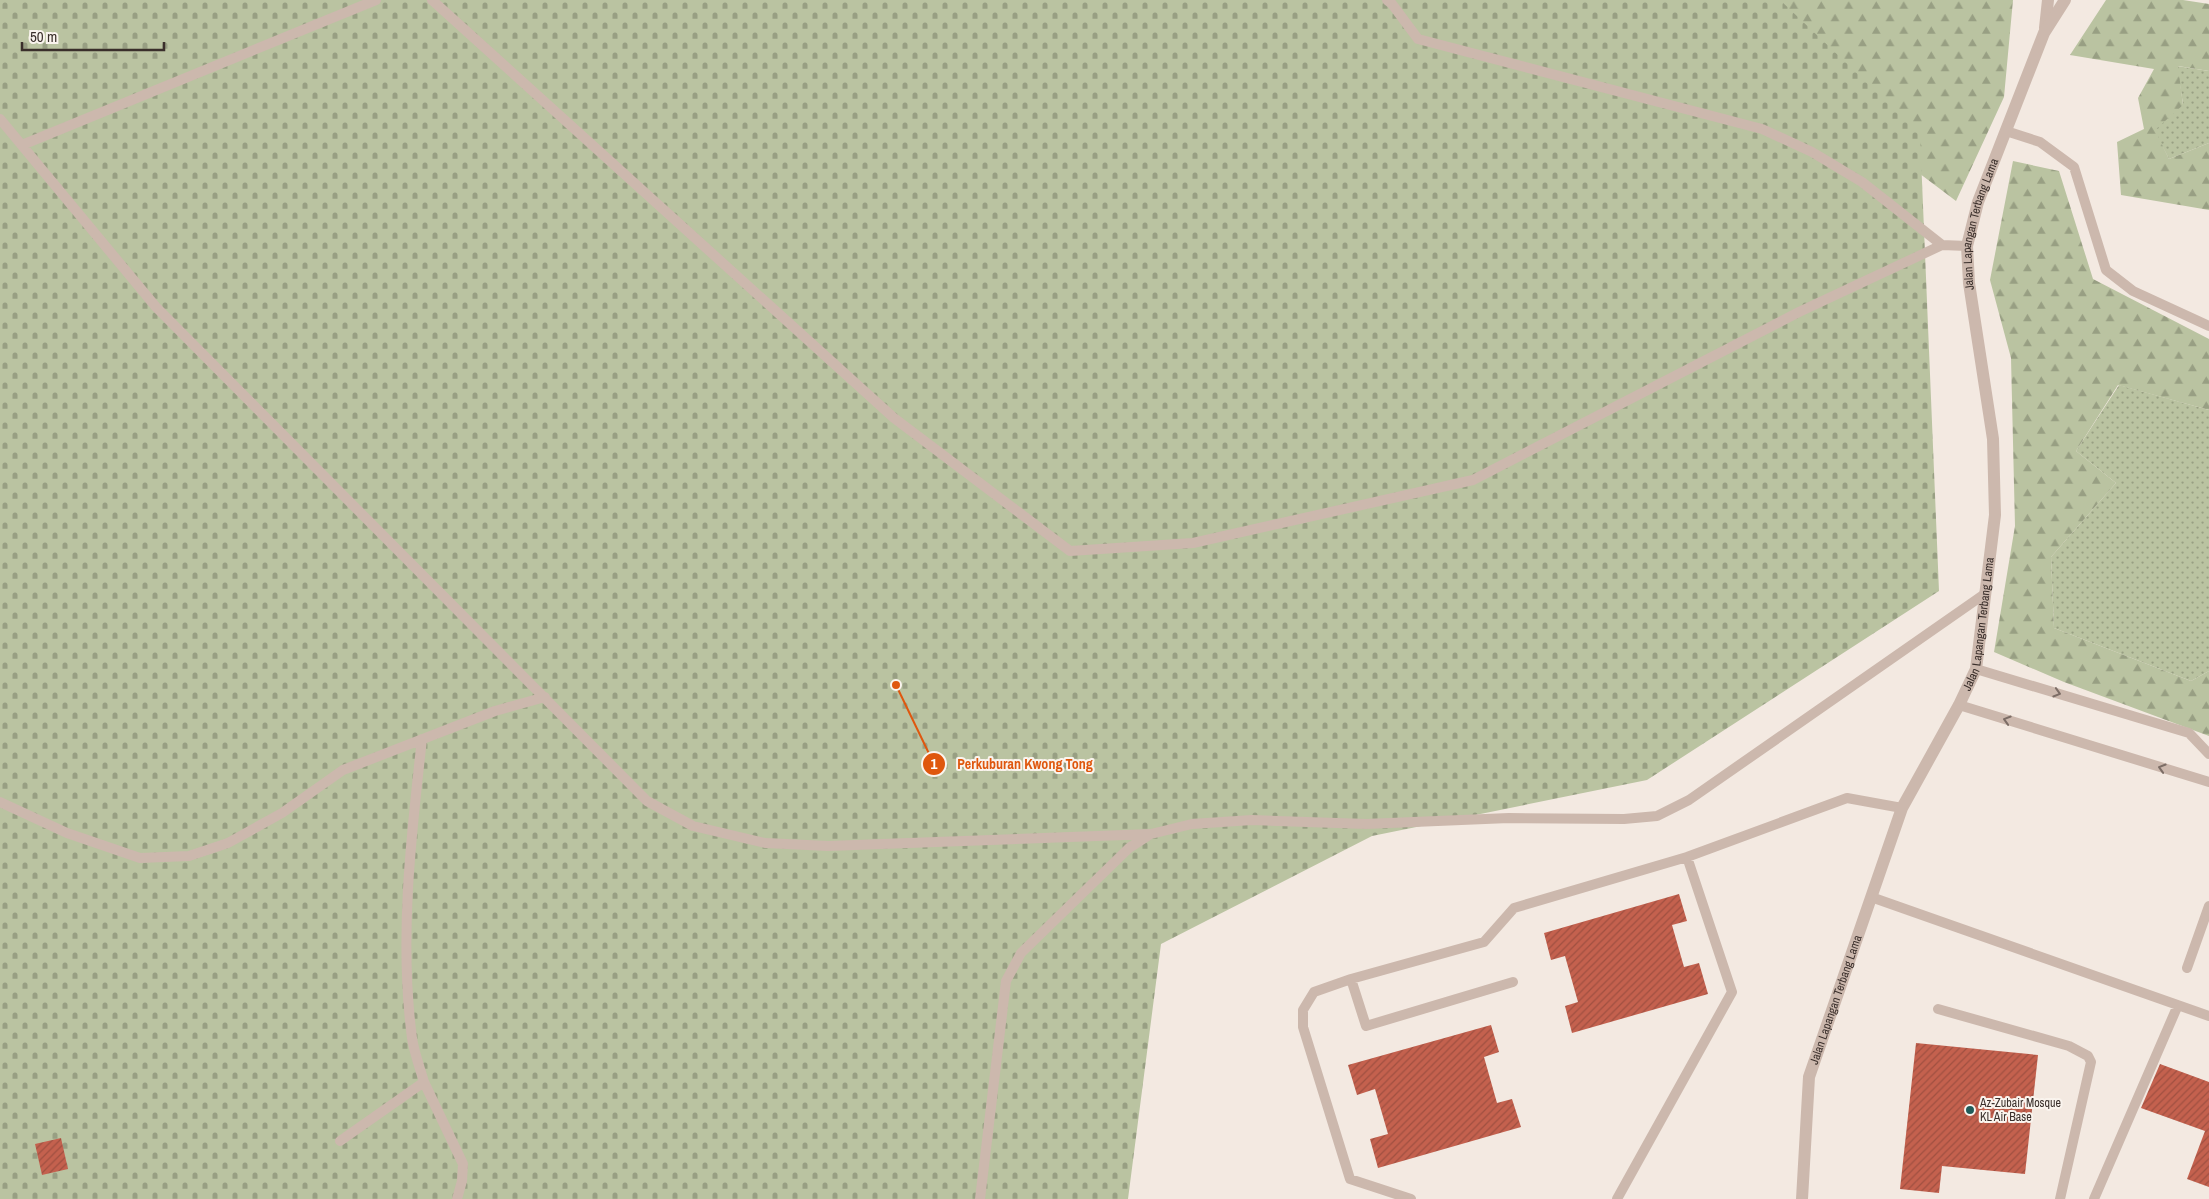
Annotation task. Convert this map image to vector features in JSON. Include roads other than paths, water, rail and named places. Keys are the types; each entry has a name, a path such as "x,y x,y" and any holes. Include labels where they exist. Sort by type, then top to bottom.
{"street":[{"name":"Jalan Lapangan Terbang Lama","path":"2044,33 2048,0"},
{"name":"Jalan Lapangan Terbang Lama","path":"1802,1199 1809,1077 1902,808 1959,705 1976,669 1995,515 1993,439 1969,283 1967,246 1978,202 2044,33 2065,0"}],"lane":[{"path":"22,145 376,0"},
{"path":"432,0 894,418 1070,551 1193,542 1472,480 1799,312 1942,245 1967,246"},
{"path":"1390,1 1418,39 1762,129 1812,152 1862,182 1942,245"},
{"path":"0,119 156,307 647,801 693,826 765,843 828,846 1151,834 1192,824 1252,820 1366,824 1509,818 1624,819 1657,816 1689,800 1986,592"},
{"path":"2006,131 2040,142 2074,166 2106,270 2133,291 2209,326"},
{"path":"1976,669 2189,733 2209,754"},
{"path":"0,802 67,833 140,858 189,856 236,839 282,813 342,770 495,711 545,697"},
{"path":"1959,705 2209,782"},
{"path":"422,739 409,866 407,966 412,1039 424,1082 463,1164 462,1181 457,1199"},
{"path":"1412,1199 1400,1198 1350,1179 1303,1027 1303,1010 1314,992 1351,979 1484,942 1514,908 1687,857 1846,798 1902,808"},
{"path":"980,1199 1006,981 1020,953 1129,848 1151,834"},
{"path":"1617,1199 1732,992 1687,857"},
{"path":"1871,897 2209,1016"},
{"path":"2187,968 2209,906"},
{"path":"1351,979 1366,1026 1513,982"},
{"path":"2094,1199 2178,1005"},
{"path":"1938,1009 2069,1046 2088,1056 2090,1062 2060,1199"},
{"path":"340,1141 424,1082"}],"place":[{"name":"Perkuburan Kwong Tong","path":"896,685"},
{"name":"Az-Zubair Mosque KL Air Base","path":"1970,1110"}]}
